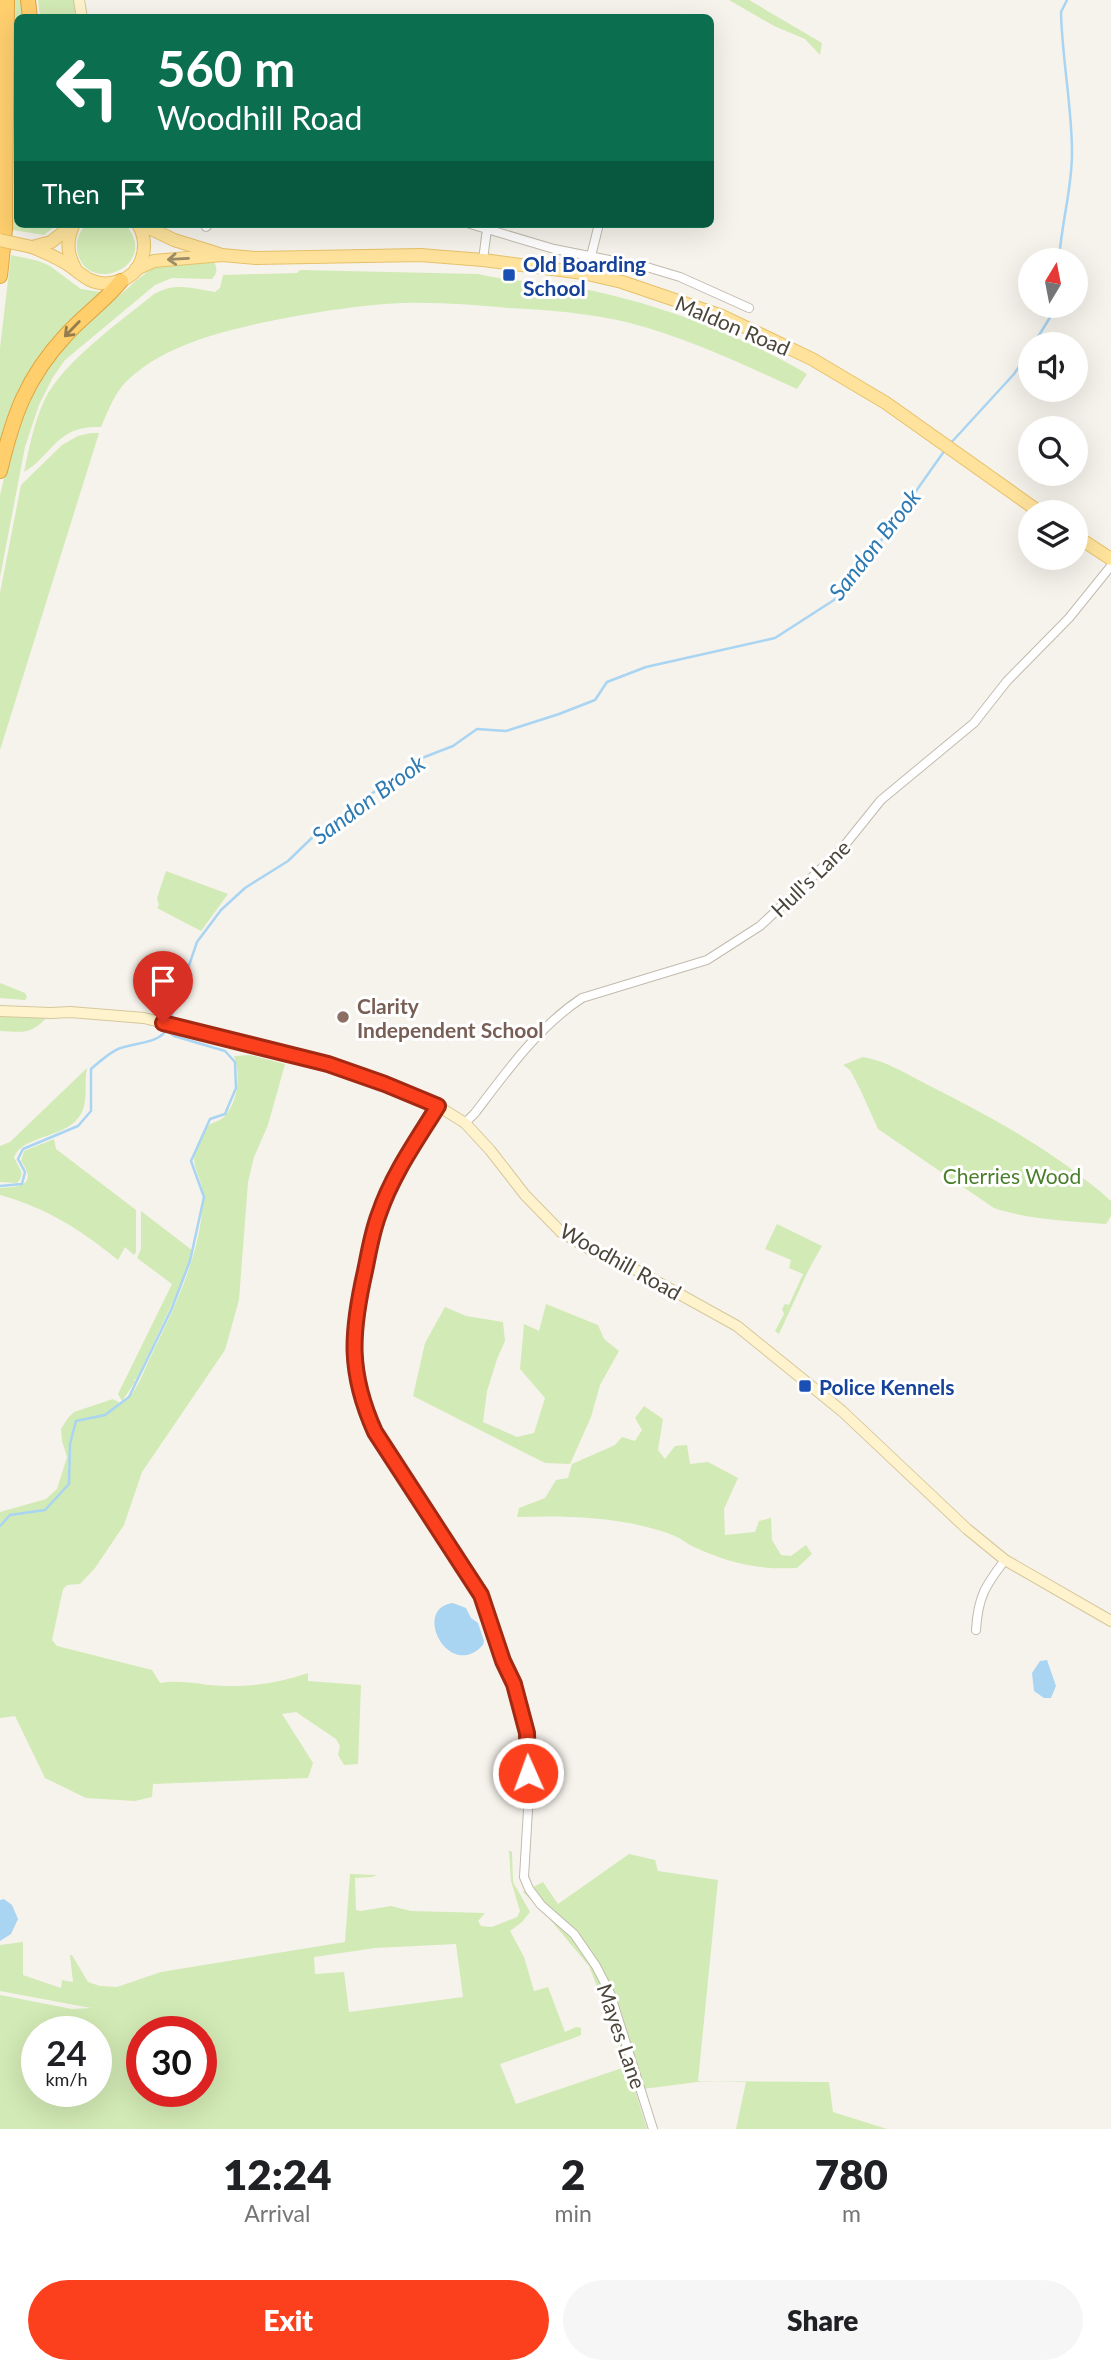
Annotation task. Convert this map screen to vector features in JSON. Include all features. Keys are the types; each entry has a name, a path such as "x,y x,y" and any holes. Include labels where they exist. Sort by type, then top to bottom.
{"highway":[{"path":"0,276 5,218 7,0"},
{"path":"0,471 20,402 31,379 66,335 121,281"}],"main road":[{"path":"32,247 51,242 69,228"},
{"path":"72,228 68,248 76,269"},
{"path":"0,240 32,247 99,283 121,281 141,263 145,246 141,228"},
{"name":"Maldon Road","path":"148,228 173,240 222,255"},
{"name":"Maldon Road","path":"136,269 154,261 222,255 256,258 420,255 583,273 622,282 722,316 812,359 886,403 1022,500"},
{"path":"1088,544 1111,559"}],"street":[{"name":"Maldon Road","path":"484,228 554,248 680,277 749,308"},
{"path":"591,256 598,228"},
{"path":"483,260 487,229"},
{"name":"Hull's Lane","path":"465,1123 527,1045 574,1003 593,993 707,960 760,926 840,851 881,800 974,723 1007,681 1069,618 1111,566"},
{"name":"Woodhill Road","path":"0,1011 70,1012 144,1018 328,1064 438,1106 465,1123 525,1195 561,1232 737,1326 842,1411 967,1529 1005,1560 1111,1621"},
{"name":"Mayes Lane","path":"438,1106 393,1181 379,1213 355,1323 353,1354 357,1382 363,1406 375,1432 481,1595 503,1661 514,1684 527,1733 529,1793 524,1877 541,1905 573,1934 596,1966 610,1993 653,2129"},
{"path":"976,1630 979,1598 1005,1560"}],"green space":[{"path":"15,0 24,0 26,14 15,14"},
{"path":"38,0 75,0 77,14 40,14"},
{"path":"729,0 749,0 822,43 820,55 805,39 774,26"},
{"path":"14,191 14,228 53,228 44,235 13,230"},
{"path":"84,228 127,228 134,239 134,253 128,264 118,271 105,274 92,272 82,264 77,249 80,232"},
{"path":"11,255 39,261 81,289 100,292 50,341 32,369 0,450 0,348"},
{"path":"214,262 216,271 212,279 172,278 155,285 65,360 53,377 39,405 25,447 0,577 2,487 30,402 56,357 95,315 153,269 171,263"},
{"path":"300,270 478,274 584,289 699,322 756,347 807,374 797,389 673,336 630,323 585,314 429,303 348,308 240,328 173,350 143,367 125,383 101,427 74,431 65,436 24,472 38,417 54,385 65,370 94,342 154,294 177,287 215,292 220,288 223,275 297,273"},
{"path":"99,433 0,750 0,593 21,485 62,445 78,436"},
{"path":"166,871 228,894 201,931 157,908 157,898"},
{"path":"0,983 25,993 27,997 25,1000 0,998"},
{"path":"0,1017 47,1017 31,1030 15,1032 0,1031"},
{"path":"250,1055 285,1064 248,1182 239,1300 225,1350 142,1472 124,1525 95,1568 80,1584 67,1585 63,1589 52,1640 57,1646 152,1670 160,1683 247,1686 308,1673 308,1681 361,1685 358,1764 344,1765 338,1755 340,1746 336,1739 296,1712 282,1714 313,1763 308,1778 153,1784 152,1797 135,1801 86,1798 45,1778 15,1716 0,1718 0,1512 46,1499 57,1489 67,1457 61,1429 74,1412 113,1399 122,1404 139,1382 177,1300 197,1241 203,1196 194,1163 197,1146 209,1125 221,1120 232,1104 238,1080 234,1056"},
{"name":"Cherries Wood","path":"863,1057 904,1072 976,1110 1069,1167 1111,1201 1111,1216 1106,1224 1035,1218 994,1208 878,1129 850,1070 843,1065"},
{"path":"87,1068 84,1107 76,1121 19,1150 14,1157 21,1170 20,1179 17,1183 0,1182 0,1146 10,1142"},
{"path":"54,1139 56,1149 136,1210 134,1255 125,1247 118,1260 63,1221 33,1206 0,1195 0,1188 14,1187 27,1180 28,1175 21,1161 24,1151"},
{"path":"141,1211 193,1251 179,1289 136,1380 134,1379 135,1382 122,1401 118,1394 172,1284 137,1258 141,1249"},
{"path":"777,1224 822,1246 779,1334 775,1331 784,1314 782,1309 785,1304 789,1305 803,1274 789,1268 791,1260 765,1249"},
{"path":"546,1304 598,1325 604,1339 619,1351 600,1385 591,1417 570,1464 545,1463 413,1396 425,1343 445,1307 466,1316 503,1322 505,1341 487,1391 483,1422 517,1437 534,1433 545,1398 520,1369 524,1324 539,1331"},
{"path":"644,1406 663,1419 658,1450 665,1459 675,1446 687,1445 690,1464 708,1462 738,1478 724,1509 725,1535 755,1532 759,1521 771,1518 772,1540 781,1555 791,1556 806,1545 812,1554 797,1568 757,1566 719,1557 691,1546 675,1536 638,1525 577,1517 517,1517 519,1508 545,1498 556,1480 568,1478 572,1464 615,1445 622,1437 635,1441 642,1430 635,1418"},
{"path":"509,1850 512,1852 513,1882 530,1912 510,1931 524,1957 534,1991 548,1987 565,2032 576,2027 581,2028 581,2035 500,2064 516,2104 628,2066 589,1966 523,1892 543,1882 558,1904 629,1854 655,1860 658,1871 718,1880 698,2081 705,2081 635,2090 647,2129 0,2129 0,1995 72,2009 91,2008 0,1991 0,1945 23,1942 23,1975 61,1988 62,1980 73,1982 72,1955 88,1982 117,1987 161,1972 345,1942 350,1874 377,1875 355,1878 356,1910 391,1906 411,1911 485,1913 478,1921 481,1926 492,1927 517,1917 520,1911 511,1881","holes":["456,1944 463,1997 349,2012 344,1972 315,1974 314,1957 375,1948"]},
{"path":"708,2081 829,2082 833,2112 887,2129 736,2129 746,2082"}],"water":[{"path":"453,1603 466,1608 471,1618 478,1623 484,1641 483,1645 470,1654 458,1655 447,1649 435,1628 435,1617 441,1608"},
{"path":"1047,1660 1056,1686 1051,1698 1044,1698 1034,1691 1032,1673 1040,1661"},
{"path":"4,1899 12,1905 18,1919 11,1934 0,1941 0,1900"}],"waterway":[{"name":"Sandon Brook","path":"1060,248 1072,153 1061,12 1067,0"},
{"name":"Sandon Brook","path":"1041,332 1050,318"},
{"name":"Sandon Brook","path":"949,445 1018,368"},
{"name":"Sandon Brook","path":"170,1021 197,942 221,910 245,888 288,861 319,831 422,758 453,746 477,729 506,731 595,700 607,682 646,667 775,638 834,600 873,552 945,450"},
{"name":"Sandon Brook","path":"0,1186 22,1184 25,1172 18,1159 23,1149 78,1126 91,1111 91,1069 115,1051 159,1037 168,1027"},
{"path":"0,1526 10,1515 45,1510 69,1484 70,1444 76,1421 105,1415 129,1397 172,1308 190,1261 204,1197 191,1161 210,1119 225,1114 236,1088 235,1062 225,1051 174,1036 167,1031"}],"place":[{"name":"Old Boarding School","path":"509,275"},
{"name":"Clarity Independent School","path":"343,1017"},
{"name":"Police Kennels","path":"805,1386"}],"route":[{"path":"163,1023 328,1064 438,1106 393,1181 379,1213 359,1297 353,1354 363,1406 375,1432 481,1595 503,1661 514,1684 527,1733 528,1773"}]}
